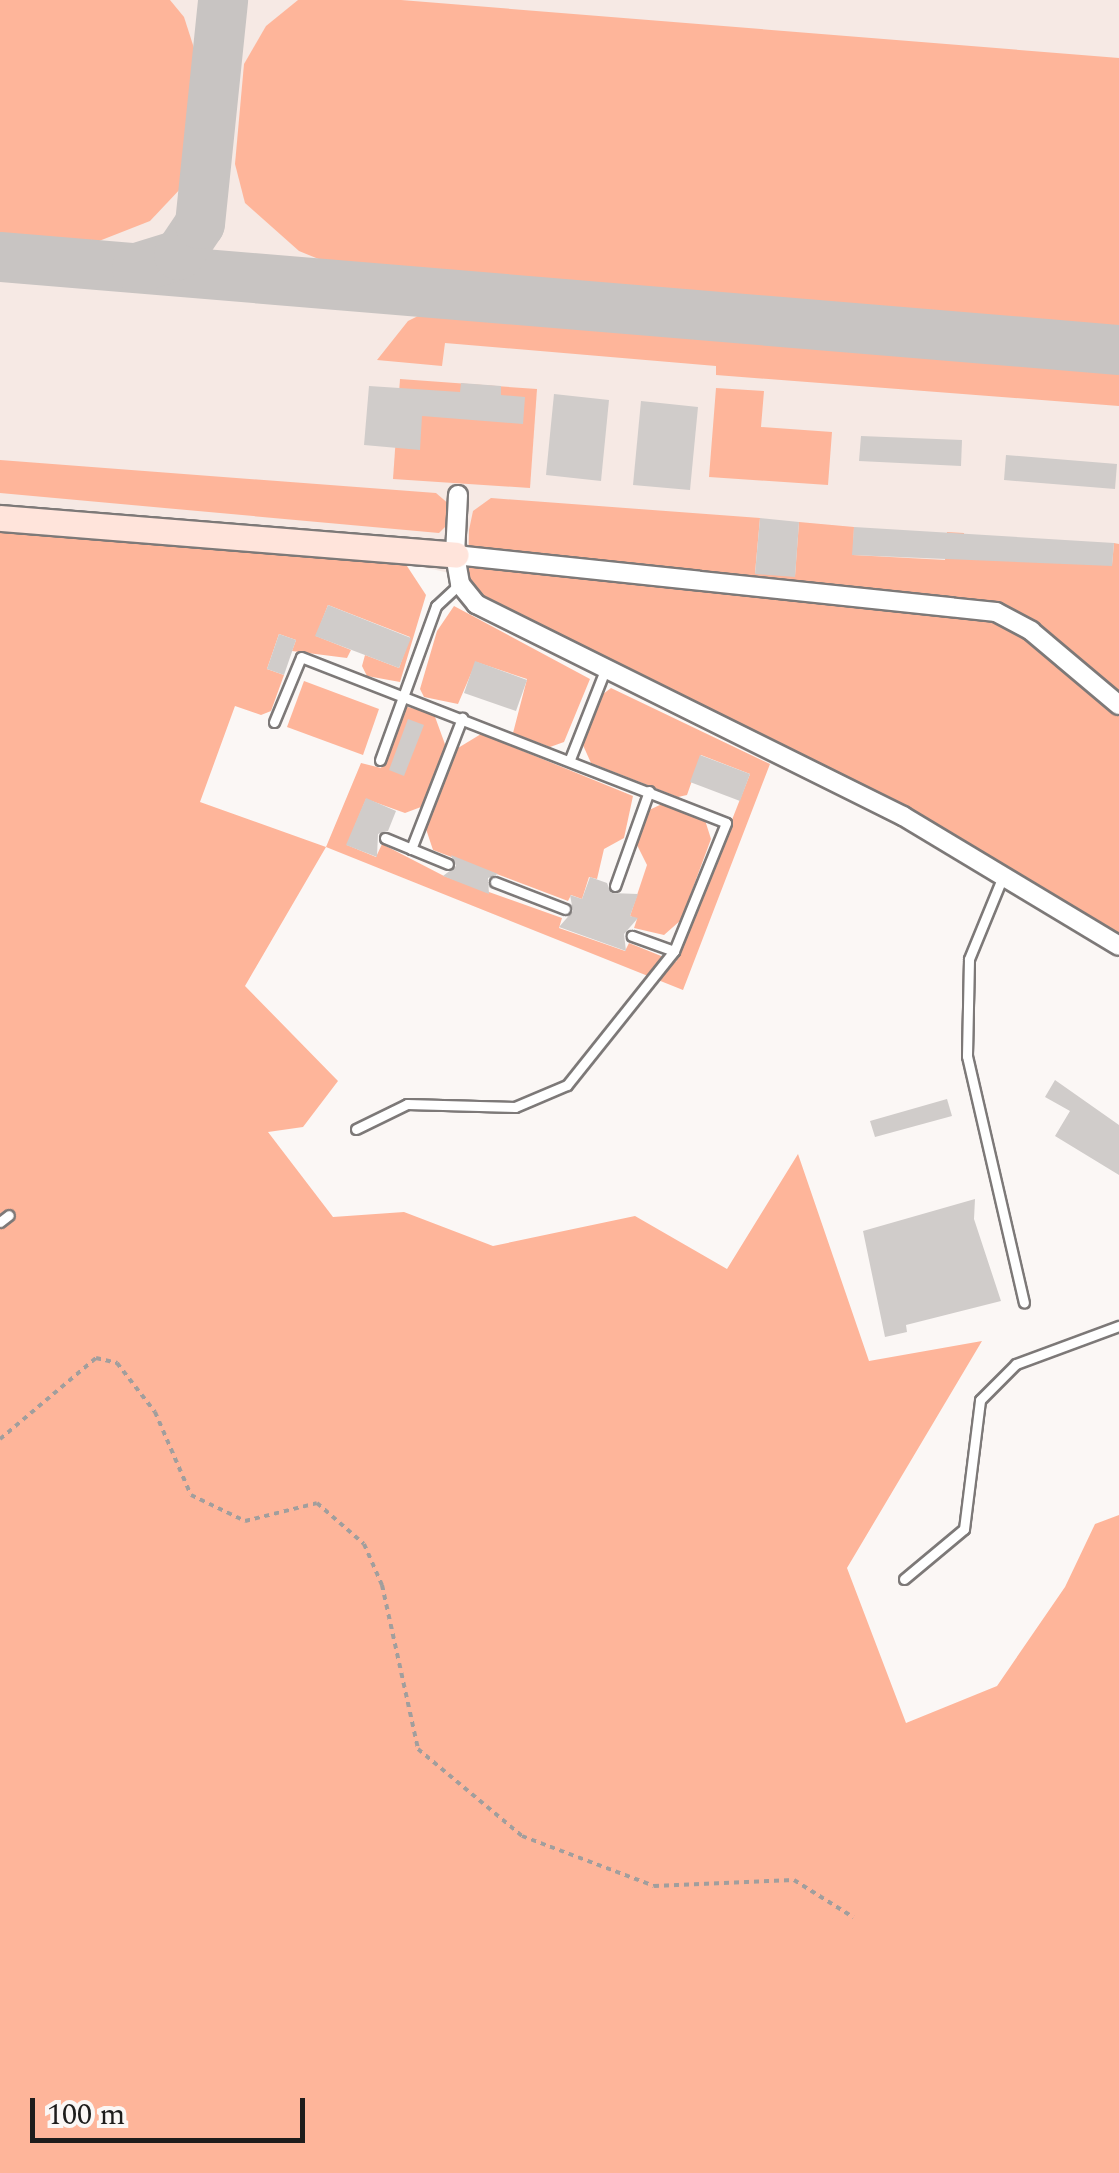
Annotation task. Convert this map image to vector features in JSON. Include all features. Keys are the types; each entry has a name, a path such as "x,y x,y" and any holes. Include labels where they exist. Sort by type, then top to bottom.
{"street":[{"path":"458,495 455,556 460,584 476,604 903,816 1119,946"},
{"path":"0,518 455,556 996,612 1031,631 1119,705"}],"lane":[{"path":"380,760 436,606 460,584"},
{"path":"274,722 301,657 726,822 674,951 567,1085 515,1107 467,1100 408,1104 356,1129"},
{"path":"570,759 605,670"},
{"path":"411,849 462,718"},
{"path":"615,886 649,791"},
{"path":"385,838 448,864"},
{"path":"1002,876 969,960 968,1056 1024,1303"},
{"path":"494,882 565,909"},
{"path":"632,936 674,951"},
{"path":"904,1579 964,1528 980,1400 1016,1364 1119,1326"}],"path":[{"path":"0,1438 96,1358 118,1364 156,1412 191,1496 245,1521 317,1504 364,1544 382,1585 418,1750 522,1836 654,1886 794,1880 853,1918"}],"shaded area":[{"path":"0,0 1119,0 1119,724 405,563 0,529"},
{"path":"0,0 170,0 184,17 202,73 192,164 183,186 150,221 99,241 0,233"},
{"path":"298,0 401,0 1119,58 1119,327 321,260 299,251 245,203 235,164 244,64 266,26"},
{"path":"434,308 1119,367 1119,406 716,375 716,366 445,343 442,366 377,360 408,321"},
{"path":"400,379 537,389 530,488 393,479"},
{"path":"716,388 764,391 761,427 832,432 828,485 709,477"},
{"path":"0,460 436,493 450,505 448,524 439,533 0,493"},
{"path":"491,498 760,518 755,573 795,576 799,522 854,527 853,555 945,560 947,532 964,533 963,555 1112,565 1114,543 1119,544 1119,946 903,816 476,604 468,579 469,530 473,511"},
{"path":"0,529 405,563 426,595 400,682 367,676 362,666 365,655 399,668 410,637 328,605 316,636 351,650 347,658 292,651 296,640 279,634 267,669 284,675 271,711 261,715 235,706 200,802 326,847 245,986 338,1081 303,1127 268,1132 333,1217 404,1212 493,1246 635,1216 727,1269 798,1154 869,1361 982,1341 847,1568 906,1723 997,1686 1065,1587 1095,1524 1119,1515 1119,2173 0,2173"},
{"path":"454,606 590,679 564,742 550,747 513,733 527,679 476,662 458,704 424,697 420,689 437,631"},
{"path":"304,681 379,709 363,755 287,727"},
{"path":"611,688 770,764 683,990 326,847 361,763 381,768 404,706 434,714 446,747 421,807 405,813 366,799 347,845 376,857 382,844 444,876 562,918 559,928 625,951 629,943 676,962 750,774 701,755 687,795 678,797 591,763 582,743 603,694"},
{"path":"481,734 633,796 624,838 604,849 597,879 589,877 582,899 571,895 568,901 433,850 425,826 458,748"},
{"path":"662,804 705,820 711,839 681,920 664,935 634,928 637,919 630,916 647,865 636,843 647,811"}],"building":[{"path":"461,383 501,386 501,395 525,397 523,424 422,416 420,450 364,445 369,386 460,392"},
{"path":"554,394 609,400 601,481 546,475"},
{"path":"641,401 698,407 690,490 633,485"},
{"path":"861,436 962,440 961,466 859,461"},
{"path":"1006,455 1117,464 1115,489 1004,480"},
{"path":"760,518 799,522 795,577 755,574"},
{"path":"854,527 1114,543 1112,566 852,555"},
{"path":"328,605 411,638 399,668 315,636"},
{"path":"279,634 296,640 284,675 267,669"},
{"path":"475,661 527,680 516,711 464,693"},
{"path":"408,719 424,725 404,776 389,770"},
{"path":"700,755 750,774 740,801 690,782"},
{"path":"366,798 396,811 388,831 378,834 377,857 346,845"},
{"path":"451,855 498,874 488,878 489,894 443,876 456,866"},
{"path":"590,877 607,883 611,893 638,894 630,916 638,918 624,934 626,951 559,927 573,911 570,895 582,899"},
{"path":"1055,1080 1119,1125 1119,1175 1055,1136 1070,1111 1045,1097"},
{"path":"947,1099 952,1116 875,1137 870,1121"},
{"path":"975,1199 974,1219 1001,1301 906,1325 907,1332 885,1337 863,1231"}],"taxiway":[{"path":"137,268 179,255 200,224 223,0"},
{"path":"0,257 1119,350"}]}
